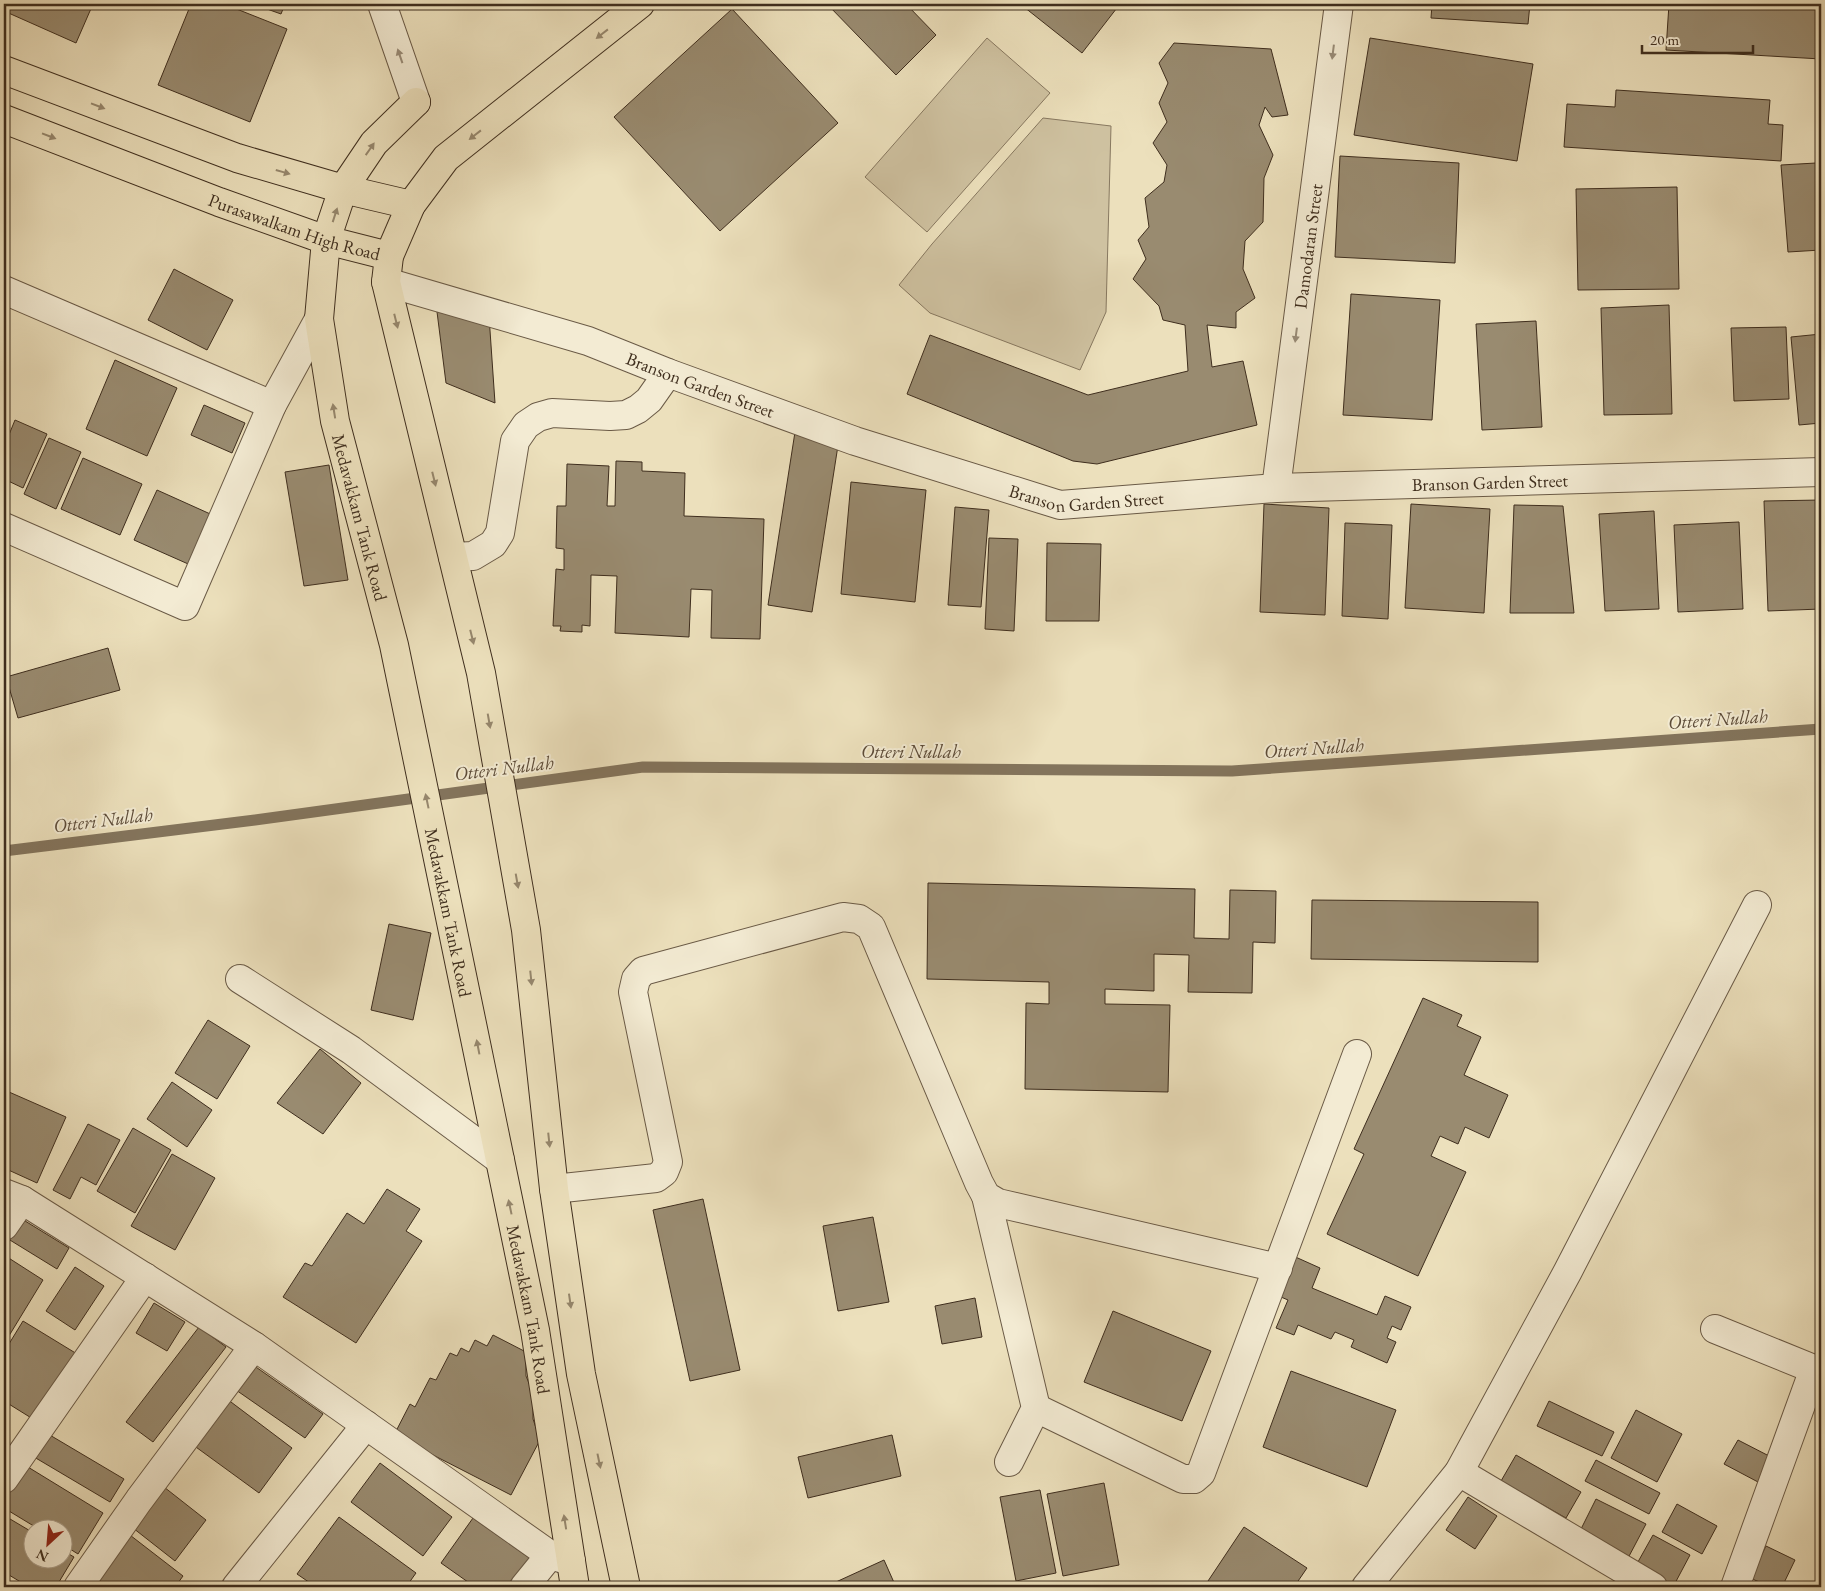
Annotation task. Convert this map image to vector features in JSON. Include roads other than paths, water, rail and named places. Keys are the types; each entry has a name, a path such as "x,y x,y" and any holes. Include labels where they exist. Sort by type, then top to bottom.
{"main road":[{"name":"Purasawalkam High Road","path":"4,119 219,202 326,240 388,269 411,205 446,158 640,4"},
{"path":"4,70 236,158 343,189 411,205"},
{"name":"Medavakkam Tank Road","path":"416,102 374,143 343,189 326,240 319,319 335,421 394,645 535,1330 565,1568"},
{"path":"388,269 481,672 526,930 554,1188 580,1374 626,1587"}],"street":[{"path":"382,4 416,102"},
{"name":"Damodaran Street","path":"1276,488 1339,4"},
{"name":"Branson Garden Street","path":"388,269 855,440 1060,505 1276,488 1821,472"},
{"path":"4,290 272,405"},
{"path":"4,527 185,606 272,405 319,319"},
{"path":"453,557 472,556 493,544 500,533 515,441 526,425 538,416 552,413 626,415 638,409 649,400 668,373"},
{"path":"1366,1587 1458,1472 1564,1280 1757,905"},
{"path":"554,1188 656,1178 664,1172 668,1162 633,992 636,979 643,971 843,917 859,918 871,927 986,1196 1036,1408 1009,1462"},
{"path":"240,979 351,1050 500,1160"},
{"path":"1036,1408 1183,1480 1194,1479 1201,1473 1357,1054"},
{"path":"986,1196 998,1204 1278,1268"},
{"path":"4,1226 13,1197 254,1346 565,1568 524,1587"},
{"path":"4,1479 145,1277"},
{"path":"1715,1329 1818,1371 1735,1587"},
{"path":"78,1587 139,1500 254,1346"},
{"path":"236,1587 366,1425"},
{"path":"1458,1472 1653,1587"}],"waterway":[{"name":"Otteri Nullah","path":"4,851 255,820 643,767 1232,771 1821,729"}]}
